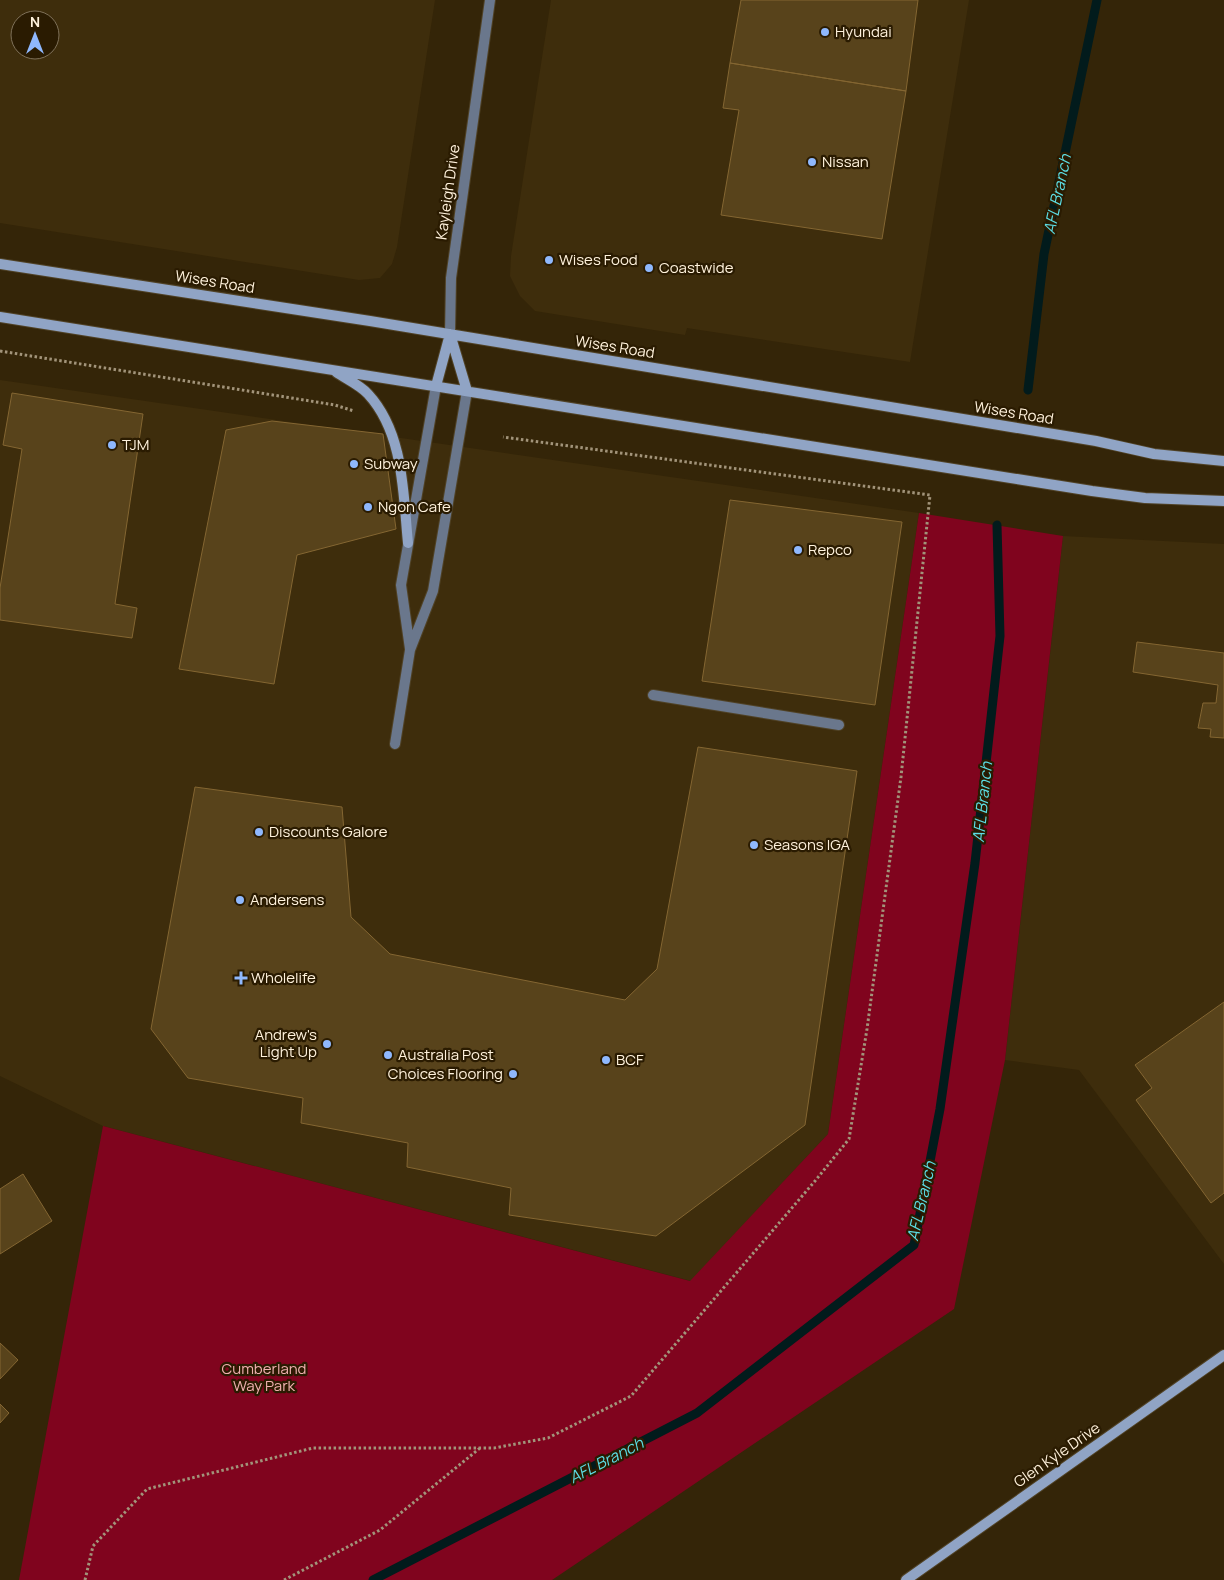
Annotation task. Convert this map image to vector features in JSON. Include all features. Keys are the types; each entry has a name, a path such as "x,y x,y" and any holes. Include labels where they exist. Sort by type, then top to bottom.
{"main road":[{"name":"Wises Road","path":"0,264 450,334 1096,441 1154,454 1224,461"},
{"path":"0,317 1092,491 1145,498 1224,501"},
{"name":"Kayleigh Drive","path":"436,386 450,334"},
{"path":"450,334 467,391"},
{"path":"333,370 367,392 386,418 399,461 408,543"},
{"name":"Glen Kyle Drive","path":"906,1580 1224,1355"}],"street":[{"name":"Kayleigh Drive","path":"450,334 450,286 490,0"},
{"path":"410,650 401,585 436,386"},
{"path":"395,744 410,650 433,591 467,391"},
{"path":"653,695 839,725"}],"path":[{"path":"0,351 335,405 360,412"},
{"path":"85,1580 93,1546 147,1489 313,1448 494,1448 548,1438 631,1396 849,1139 868,1029 901,777 930,495 503,437"},
{"path":"284,1580 380,1530 481,1448"}],"shaded area":[{"path":"0,0 435,0 397,247 392,264 380,278 359,280 0,223"},
{"path":"551,0 969,0 910,362 687,328 685,335 535,311 520,296 510,276 511,256"},
{"path":"0,380 919,513 828,1134 691,1281 103,1126 0,1076"},
{"path":"1063,536 1224,544 1224,1264 1079,1070 1005,1060"}],"green space":[{"name":"Cumberland Way Park","path":"919,513 1063,536 1005,1060 954,1309 552,1580 19,1580 103,1126 690,1281 828,1134"}],"building":[{"name":"Hyundai","path":"741,0 918,0 906,91 730,63"},
{"name":"Nissan","path":"730,63 906,91 882,239 721,215 739,110 723,108"},
{"path":"12,393 143,414 115,604 137,608 132,638 0,620 0,588 22,449 3,445"},
{"path":"272,421 383,434 396,529 297,555 274,684 179,669 226,430"},
{"path":"730,500 902,522 875,705 702,681"},
{"path":"1137,642 1224,653 1224,738 1210,737 1211,729 1198,728 1203,703 1216,703 1218,685 1133,672"},
{"path":"698,747 857,771 805,1125 656,1236 509,1215 511,1188 407,1167 408,1143 301,1123 303,1098 188,1078 151,1029 195,787 342,807 351,917 390,954 625,1000 657,969"},
{"path":"1224,1002 1224,1193 1211,1203 1136,1100 1152,1088 1135,1065"},
{"path":"23,1174 52,1221 0,1254 0,1189"},
{"path":"0,1343 18,1360 0,1379"},
{"path":"0,1404 9,1413 0,1423"}],"waterway":[{"name":"AFL Branch","path":"1028,390 1044,254 1097,0"},
{"name":"AFL Branch","path":"373,1580 697,1413 914,1245 940,1109 975,863 1000,636 997,525"}],"place":[{"name":"Hyundai","path":"825,32"},
{"name":"Nissan","path":"812,162"},
{"name":"Wises Food","path":"549,260"},
{"name":"Coastwide","path":"649,268"},
{"name":"TJM","path":"112,445"},
{"name":"Subway","path":"354,464"},
{"name":"Ngon Cafe","path":"368,507"},
{"name":"Repco","path":"798,550"},
{"name":"Discounts Galore","path":"259,832"},
{"name":"Seasons IGA","path":"754,845"},
{"name":"Andersens","path":"240,900"},
{"name":"Wholelife","path":"241,978"},
{"name":"Andrew's Light Up","path":"327,1044"},
{"name":"Australia Post","path":"388,1055"},
{"name":"BCF","path":"606,1060"},
{"name":"Choices Flooring","path":"513,1074"}]}
